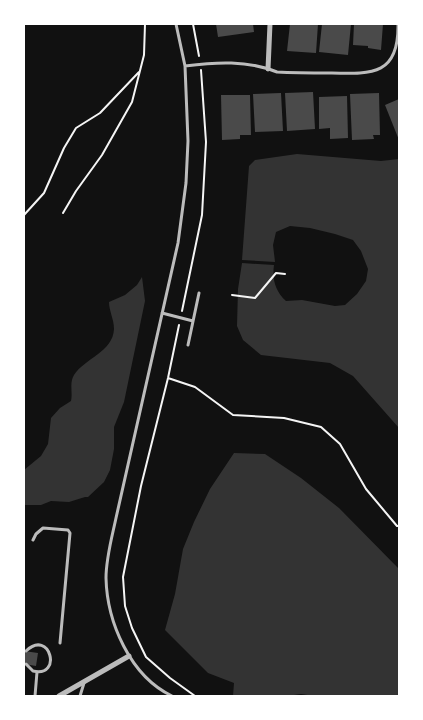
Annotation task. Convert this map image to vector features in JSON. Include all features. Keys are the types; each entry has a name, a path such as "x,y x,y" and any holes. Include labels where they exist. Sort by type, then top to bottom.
{"street":[{"path":"268,69 270,24"},
{"path":"59,696 129,656"}],"lane":[{"path":"172,696 148,679 129,656 120,639 107,594 106,563 178,243 186,184 188,142 185,66 176,24"},
{"path":"185,66 233,62 277,72 363,74 381,68 389,61 395,51 398,38 398,24"},
{"path":"188,345 199,293"},
{"path":"162,313 193,320"},
{"path":"32,540 43,528 68,530 70,533 60,643"},
{"path":"26,651 37,645 45,647 50,653 51,663 41,672 29,669 26,664"},
{"path":"35,696 37,672"},
{"path":"80,696 84,682"}],"path":[{"path":"63,213 102,155 132,102 144,55 146,24"},
{"path":"194,24 201,64 206,142 203,200 181,317 141,486 123,577 125,606 132,628 146,657 195,696"},
{"path":"24,216 44,193 64,148 76,128 100,113 139,71"},
{"path":"232,295 255,298 276,274 284,274"},
{"path":"168,378 195,387 233,415 284,418 321,427 340,444 366,489 399,526"}],"shaded area":[{"path":"297,154 381,161 399,159 399,428 353,376 330,363 261,355 243,340 237,326 238,289 242,263 274,265 273,275 275,284 279,293 286,301 302,300 335,306 345,305 357,294 366,281 368,269 361,251 353,240 310,228 290,226 276,232 273,245 275,262 242,260 249,166 255,160"},
{"path":"142,277 145,301 124,402 114,427 114,449 110,470 104,482 88,497 69,502 51,501 41,505 24,505 24,470 41,456 48,444 51,418 60,408 71,401 74,375 109,344 112,337 114,325 109,302 125,295 137,285"},
{"path":"234,453 265,454 301,478 339,508 399,569 399,696 314,696 301,694 287,696 233,696 234,683 208,673 165,630 175,594 183,549 210,489"}],"building":[{"path":"216,24 253,24 254,32 218,37"},
{"path":"290,24 318,24 316,53 287,51"},
{"path":"322,24 351,24 348,55 319,52"},
{"path":"354,24 383,24 381,50 368,48 368,46 353,45"},
{"path":"313,92 315,129 287,131 285,93"},
{"path":"281,93 283,131 255,132 253,94"},
{"path":"379,93 380,135 373,135 374,139 352,140 350,94"},
{"path":"221,95 250,95 251,135 240,135 240,139 222,140"},
{"path":"347,96 348,138 330,139 330,128 319,129 319,97"},
{"path":"399,99 399,140 385,105"},
{"path":"24,651 38,653 36,666 24,664"}]}
